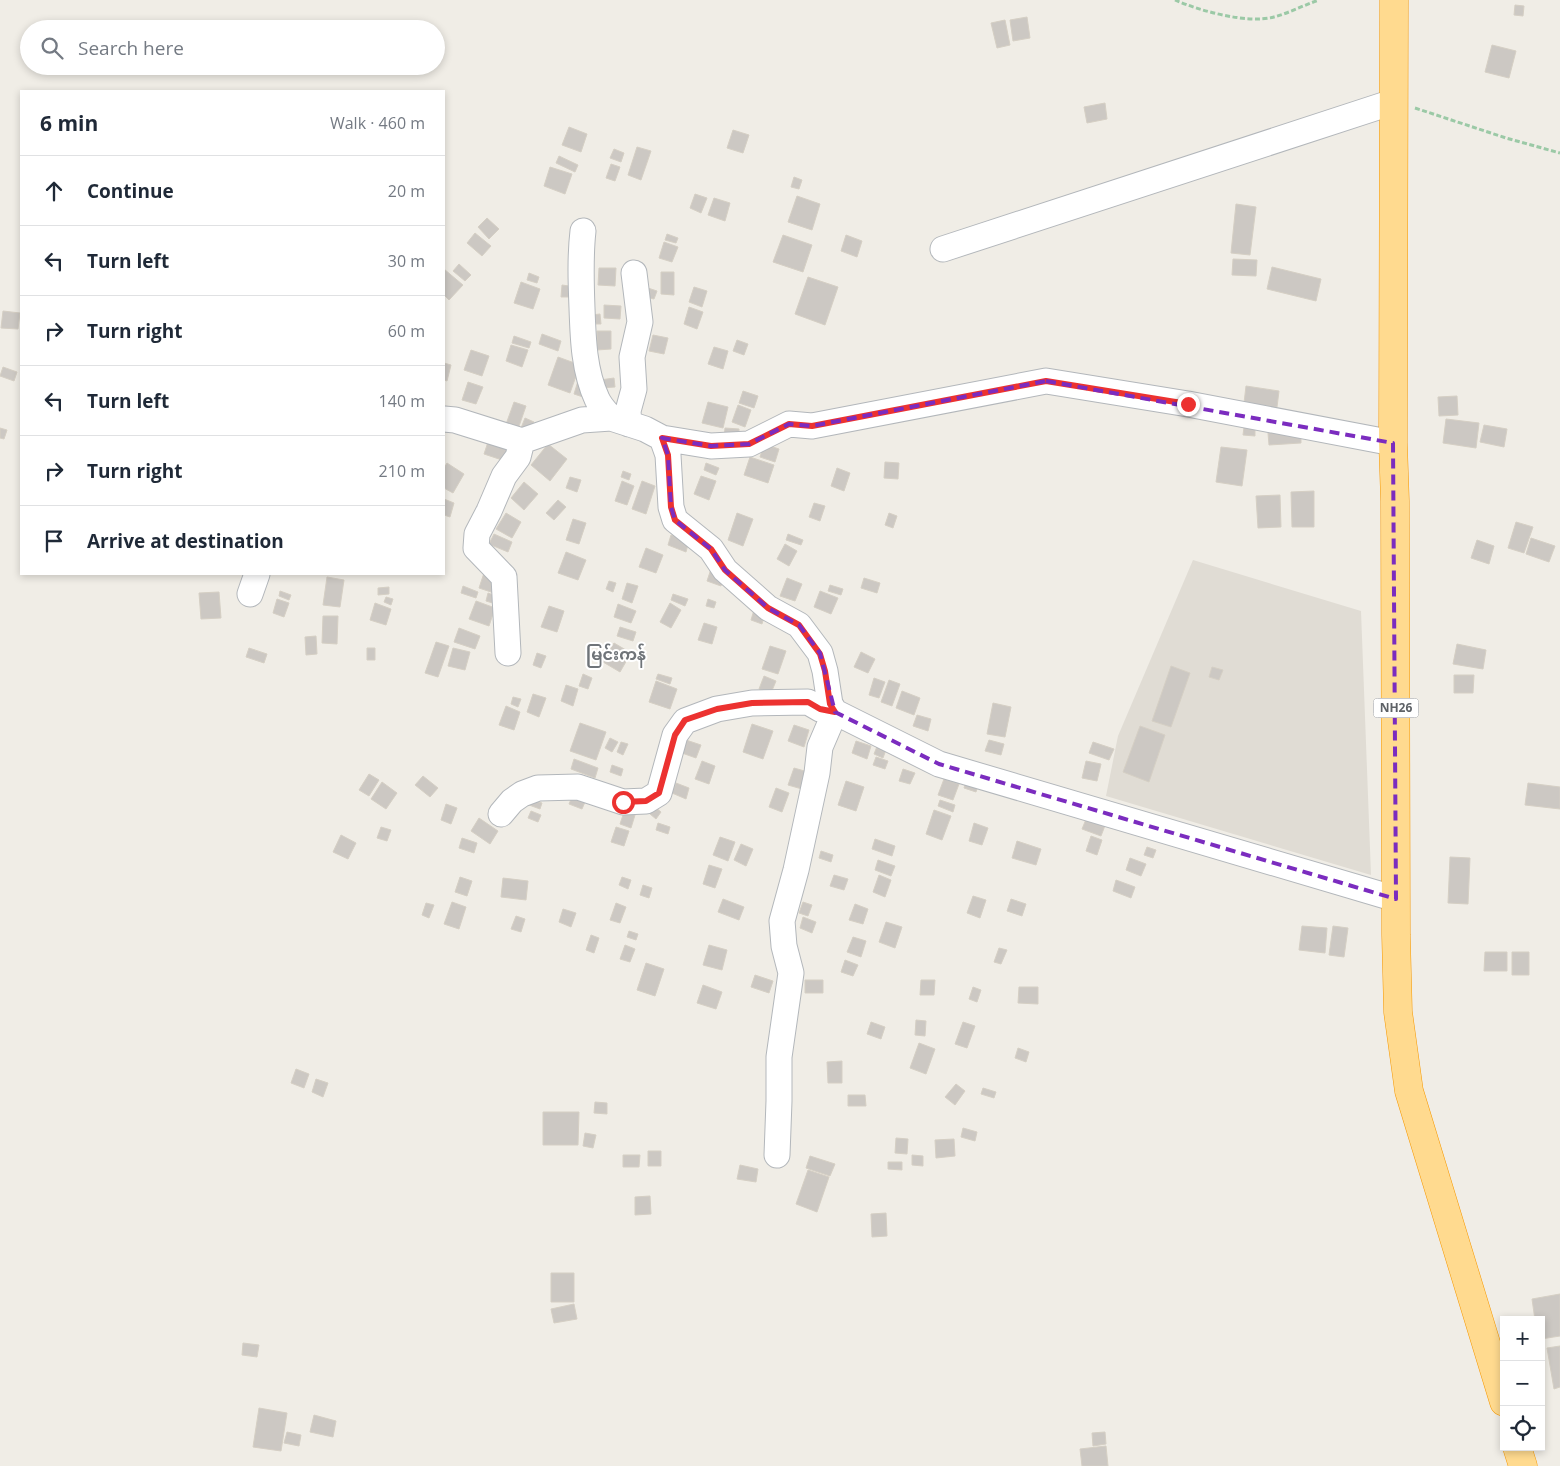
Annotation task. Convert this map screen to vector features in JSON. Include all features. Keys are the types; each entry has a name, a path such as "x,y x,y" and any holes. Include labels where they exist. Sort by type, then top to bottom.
{"highway":[{"name":"NH26","path":"1394,0 1393,443 1396,501 1396,899 1398,1012 1409,1091 1500,1389"},
{"path":"1518,1451 1523,1466"}],"street":[{"path":"943,250 1393,102"},
{"path":"583,231 581,253 585,356 598,400 620,421"},
{"path":"620,421 628,411 634,389 632,357 640,322 634,273"},
{"path":"445,419 455,420 522,441 582,420 620,421 645,429 662,438 711,446 749,444 789,424 812,426 1046,381 1188,404 1393,443"},
{"path":"662,438 668,455 671,507 675,520 711,549 725,570 768,608 799,625 820,654 825,671 830,704 835,712"},
{"path":"508,653 504,577 476,548 476,534 489,511 504,476 518,456 522,441"},
{"path":"501,814 522,794 538,788 578,788 623,802 646,801 659,793 675,735 685,720 717,709 752,703 808,702 820,709 835,712 939,764 1396,899"},
{"path":"777,1154 779,1057 791,974 784,946 782,921 796,870 817,773 820,747 835,712"}],"path":[{"path":"1175,0 1188,6 1240,19 1273,17 1318,0"},
{"path":"1393,102 1560,153"}],"highlighted area":[{"path":"1046,381 1393,443 1396,899 939,764 835,712 820,653 799,625 768,608 725,570 711,549 675,520 671,507 668,455 662,438 711,446 749,444 789,424 812,426"}],"shaded area":[{"path":"1193,560 1361,611 1371,875 1106,796 1118,736"}],"building":[{"path":"1515,5 1524,6 1523,16 1514,15"},
{"path":"1027,17 1030,38 1013,41 1010,20"},
{"path":"1005,20 1010,45 997,48 991,23"},
{"path":"1492,45 1516,51 1509,78 1485,72"},
{"path":"1105,103 1107,119 1087,123 1084,107"},
{"path":"569,127 587,134 581,152 562,145"},
{"path":"733,130 749,135 743,153 727,148"},
{"path":"637,147 651,151 641,180 628,175"},
{"path":"614,149 624,153 621,162 610,158"},
{"path":"559,156 578,165 575,172 556,163"},
{"path":"611,164 620,167 615,181 606,178"},
{"path":"550,167 572,174 565,194 544,186"},
{"path":"794,177 802,180 799,189 791,187"},
{"path":"695,194 707,198 701,213 690,208"},
{"path":"797,196 820,204 812,230 788,222"},
{"path":"714,198 730,203 725,221 708,215"},
{"path":"1236,204 1256,207 1250,255 1231,253"},
{"path":"487,218 499,229 489,239 478,227"},
{"path":"475,233 491,246 482,256 467,243"},
{"path":"667,234 678,238 676,243 665,240"},
{"path":"783,235 812,245 803,272 773,262"},
{"path":"846,235 862,241 857,257 841,251"},
{"path":"664,242 678,247 672,262 659,258"},
{"path":"1233,259 1257,260 1256,276 1232,275"},
{"path":"459,264 471,275 465,281 453,271"},
{"path":"1272,267 1321,279 1316,301 1267,289"},
{"path":"599,268 616,268 615,286 598,285"},
{"path":"445,270 463,285 449,300 445,296"},
{"path":"661,272 674,272 674,295 661,294"},
{"path":"529,273 539,277 537,283 527,280"},
{"path":"808,277 838,287 825,325 795,314"},
{"path":"521,282 540,289 533,309 514,303"},
{"path":"562,285 569,286 569,297 561,297"},
{"path":"694,287 707,291 702,307 689,302"},
{"path":"648,288 657,291 654,299 646,297"},
{"path":"604,305 621,306 620,319 604,318"},
{"path":"689,307 703,312 697,329 684,324"},
{"path":"3,311 20,313 18,329 1,328"},
{"path":"600,314 601,324 591,324 591,315"},
{"path":"597,331 611,331 611,349 597,350"},
{"path":"542,334 561,341 558,351 539,344"},
{"path":"653,335 668,338 664,354 649,351"},
{"path":"514,336 531,342 529,348 512,343"},
{"path":"737,340 748,344 744,355 733,351"},
{"path":"511,345 528,350 522,367 506,361"},
{"path":"714,347 728,351 723,369 708,364"},
{"path":"471,350 489,356 482,376 464,370"},
{"path":"558,357 580,365 570,393 548,385"},
{"path":"445,363 451,365 447,381 445,380"},
{"path":"3,367 17,372 14,381 0,376"},
{"path":"614,378 615,387 601,388 600,380"},
{"path":"578,381 583,397 574,394"},
{"path":"468,382 483,387 476,404 462,400"},
{"path":"1246,386 1279,391 1277,407 1244,403"},
{"path":"743,391 758,396 754,408 739,403"},
{"path":"1457,396 1458,415 1439,416 1438,397"},
{"path":"514,402 526,406 517,432 505,427"},
{"path":"708,402 728,407 723,428 702,423"},
{"path":"738,405 751,410 745,427 732,422"},
{"path":"525,418 534,422 530,431 521,428"},
{"path":"1446,419 1479,423 1476,448 1443,443"},
{"path":"1484,425 1507,429 1504,447 1480,442"},
{"path":"1244,427 1255,428 1255,436 1243,435"},
{"path":"0,428 7,430 4,439 0,438"},
{"path":"725,428 739,429 739,438 724,437"},
{"path":"1301,431 1301,443 1269,445 1268,433"},
{"path":"488,442 509,450 505,461 484,454"},
{"path":"548,444 567,459 550,481 531,465"},
{"path":"764,444 779,449 775,462 760,457"},
{"path":"1221,447 1247,450 1242,486 1216,482"},
{"path":"750,457 774,465 768,483 744,475"},
{"path":"885,462 899,463 898,479 884,478"},
{"path":"447,463 464,474 453,493 445,489 445,466"},
{"path":"706,463 719,468 716,475 704,470"},
{"path":"837,468 850,473 844,491 831,486"},
{"path":"623,471 631,474 629,480 621,477"},
{"path":"701,476 716,481 709,500 694,494"},
{"path":"570,477 581,480 577,492 566,488"},
{"path":"622,481 634,486 627,505 615,501"},
{"path":"642,481 655,486 646,514 632,509"},
{"path":"524,482 538,494 524,510 511,498"},
{"path":"1314,491 1314,527 1292,527 1291,492"},
{"path":"1280,495 1281,527 1258,528 1256,496"},
{"path":"445,499 454,503 450,517 445,515"},
{"path":"558,500 566,507 554,520 546,513"},
{"path":"814,503 825,506 820,521 809,517"},
{"path":"506,513 521,522 512,538 496,529"},
{"path":"737,513 753,519 743,546 728,540"},
{"path":"889,513 897,516 893,528 885,525"},
{"path":"573,519 586,523 579,544 566,540"},
{"path":"1516,522 1533,527 1524,553 1508,548"},
{"path":"494,534 512,542 508,552 489,544"},
{"path":"788,534 803,540 801,545 786,540"},
{"path":"671,535 689,541 686,552 668,545"},
{"path":"1531,538 1555,546 1549,562 1526,554"},
{"path":"1477,540 1494,546 1489,564 1471,558"},
{"path":"785,544 797,551 789,566 777,559"},
{"path":"646,548 663,555 656,573 639,567"},
{"path":"566,552 586,560 578,580 558,573"},
{"path":"711,569 725,574 721,586 707,581"},
{"path":"484,573 499,578 494,593 479,588"},
{"path":"327,577 344,580 340,607 323,605"},
{"path":"787,578 802,584 795,601 780,596"},
{"path":"864,578 880,583 877,593 861,588"},
{"path":"609,581 616,583 613,592 606,589"},
{"path":"627,583 638,586 632,603 622,599"},
{"path":"830,585 843,589 841,595 828,591"},
{"path":"463,586 478,592 476,598 461,593"},
{"path":"389,587 389,594 378,595 378,588"},
{"path":"280,591 291,595 289,600 279,596"},
{"path":"820,591 838,598 831,614 814,607"},
{"path":"219,592 221,618 201,619 199,593"},
{"path":"488,593 499,597 496,604 486,601"},
{"path":"673,594 688,599 685,606 671,600"},
{"path":"386,597 393,599 391,605 384,602"},
{"path":"277,599 289,603 284,617 273,613"},
{"path":"708,599 716,602 714,608 706,606"},
{"path":"476,601 495,608 489,626 469,619"},
{"path":"375,603 391,609 386,625 370,620"},
{"path":"670,603 681,610 671,628 660,622"},
{"path":"618,604 636,611 631,623 614,617"},
{"path":"549,606 564,611 557,632 541,627"},
{"path":"754,610 765,614 762,624 751,620"},
{"path":"323,616 338,616 337,644 322,643"},
{"path":"704,623 717,627 712,644 698,640"},
{"path":"620,627 636,632 633,641 617,636"},
{"path":"459,628 480,636 475,649 454,642"},
{"path":"316,636 317,654 306,655 305,637"},
{"path":"436,642 449,646 438,677 425,673"},
{"path":"614,643 631,653 620,672 603,662"},
{"path":"1457,644 1486,650 1483,669 1453,664"},
{"path":"770,646 786,651 778,674 762,669"},
{"path":"249,648 267,654 264,663 246,657"},
{"path":"367,648 375,648 375,660 367,660"},
{"path":"453,648 470,652 465,670 448,666"},
{"path":"861,652 875,659 868,673 854,667"},
{"path":"537,653 546,656 541,668 533,665"},
{"path":"1171,666 1190,673 1171,727 1152,721"},
{"path":"1212,667 1223,670 1219,680 1209,677"},
{"path":"583,674 592,678 588,689 579,686"},
{"path":"658,674 672,678 670,684 656,679"},
{"path":"1454,675 1474,675 1473,693 1454,693"},
{"path":"764,676 776,681 771,693 759,689"},
{"path":"874,678 885,682 879,698 869,695"},
{"path":"889,680 900,684 892,706 881,702"},
{"path":"656,681 677,689 670,709 649,702"},
{"path":"566,685 578,689 573,706 561,701"},
{"path":"902,691 920,698 914,715 896,708"},
{"path":"533,694 546,698 539,717 527,712"},
{"path":"513,697 521,699 518,707 511,704"},
{"path":"993,703 1011,707 1005,737 987,734"},
{"path":"506,706 520,712 514,730 499,725"},
{"path":"917,715 931,719 928,731 913,726"},
{"path":"580,723 606,732 596,760 570,751"},
{"path":"752,724 773,731 763,759 743,752"},
{"path":"794,725 809,730 804,747 788,741"},
{"path":"1140,726 1165,735 1149,782 1123,772"},
{"path":"610,738 618,742 612,752 605,748"},
{"path":"686,740 701,745 696,758 682,753"},
{"path":"989,740 1004,744 1001,755 985,751"},
{"path":"856,741 871,746 867,759 852,753"},
{"path":"621,742 628,744 623,755 617,752"},
{"path":"1093,742 1114,749 1109,760 1089,753"},
{"path":"878,744 887,747 883,758 874,754"},
{"path":"876,757 888,761 885,769 873,765"},
{"path":"574,759 598,768 595,778 571,769"},
{"path":"702,761 715,766 709,784 695,779"},
{"path":"1086,761 1101,764 1097,781 1082,778"},
{"path":"612,765 623,769 621,776 610,772"},
{"path":"794,768 808,772 802,789 788,785"},
{"path":"903,769 915,773 910,784 899,781"},
{"path":"369,774 379,780 369,796 359,790"},
{"path":"968,775 980,779 976,792 964,788"},
{"path":"423,776 438,788 430,797 415,785"},
{"path":"944,779 959,784 953,800 938,795"},
{"path":"846,781 864,787 856,811 838,805"},
{"path":"382,782 397,793 386,809 371,799"},
{"path":"676,783 689,788 686,799 672,793"},
{"path":"1528,783 1560,787 1560,809 1525,805"},
{"path":"776,788 789,793 782,812 769,807"},
{"path":"572,797 585,802 582,809 569,804"},
{"path":"531,800 542,803 540,809 529,805"},
{"path":"940,800 955,805 953,812 938,806"},
{"path":"446,804 457,808 451,824 441,820"},
{"path":"655,807 661,812 656,819 650,814"},
{"path":"934,810 951,816 942,840 926,834"},
{"path":"531,811 541,815 538,822 528,818"},
{"path":"624,812 635,815 631,828 620,824"},
{"path":"1087,817 1106,823 1101,836 1082,829"},
{"path":"479,818 498,831 490,844 471,831"},
{"path":"658,823 670,827 668,834 656,830"},
{"path":"974,823 988,828 982,845 969,841"},
{"path":"381,827 391,830 387,841 377,838"},
{"path":"616,827 629,831 624,846 611,842"},
{"path":"341,835 356,843 348,859 333,852"},
{"path":"1091,836 1102,840 1097,855 1086,851"},
{"path":"720,837 735,842 728,861 713,855"},
{"path":"462,838 477,843 474,853 459,848"},
{"path":"875,839 895,846 892,856 872,849"},
{"path":"1017,841 1041,849 1036,865 1012,858"},
{"path":"741,844 753,849 746,866 734,860"},
{"path":"1147,847 1156,850 1153,858 1144,855"},
{"path":"821,851 833,855 831,862 819,858"},
{"path":"1450,857 1470,858 1468,904 1448,903"},
{"path":"1130,858 1146,864 1141,876 1126,870"},
{"path":"878,860 895,866 891,876 875,870"},
{"path":"709,865 722,869 715,888 703,884"},
{"path":"834,875 848,879 844,890 830,886"},
{"path":"879,875 891,880 885,897 873,892"},
{"path":"460,877 472,881 467,896 455,892"},
{"path":"622,877 631,880 628,889 619,885"},
{"path":"503,878 528,881 526,900 501,897"},
{"path":"1116,880 1135,887 1131,898 1113,891"},
{"path":"643,885 652,888 649,898 640,895"},
{"path":"973,896 986,900 980,918 967,913"},
{"path":"723,899 744,907 739,920 718,912"},
{"path":"1011,899 1026,904 1022,916 1007,911"},
{"path":"452,902 466,907 459,929 444,924"},
{"path":"803,902 812,905 808,916 799,913"},
{"path":"426,903 434,905 429,918 422,915"},
{"path":"616,903 626,907 620,923 610,920"},
{"path":"855,904 868,909 863,924 849,920"},
{"path":"563,909 576,913 571,927 559,922"},
{"path":"516,916 525,919 521,932 511,929"},
{"path":"803,917 816,922 812,933 800,928"},
{"path":"886,922 902,927 895,948 879,942"},
{"path":"1302,926 1327,928 1325,953 1299,950"},
{"path":"1333,926 1348,928 1344,957 1329,955"},
{"path":"629,931 638,934 636,940 627,937"},
{"path":"591,935 599,938 594,953 586,950"},
{"path":"853,937 866,941 861,957 847,952"},
{"path":"625,945 635,949 630,962 620,959"},
{"path":"709,945 727,950 722,970 703,965"},
{"path":"999,948 1007,950 1001,964 994,962"},
{"path":"1485,952 1507,952 1507,971 1484,971"},
{"path":"1512,952 1529,952 1529,975 1512,975"},
{"path":"845,960 858,965 853,976 841,972"},
{"path":"646,963 664,969 655,996 637,990"},
{"path":"755,975 773,981 769,993 751,987"},
{"path":"805,980 823,980 823,993 805,993"},
{"path":"921,980 935,980 934,995 920,995"},
{"path":"703,985 722,992 716,1009 697,1003"},
{"path":"973,987 981,990 977,1002 969,999"},
{"path":"1019,987 1038,987 1038,1004 1018,1003"},
{"path":"916,1020 926,1021 925,1036 915,1035"},
{"path":"871,1022 885,1027 881,1039 867,1034"},
{"path":"963,1022 975,1026 967,1048 955,1044"},
{"path":"919,1043 935,1049 926,1074 910,1068"},
{"path":"1018,1048 1029,1052 1026,1062 1015,1058"},
{"path":"842,1061 842,1083 828,1083 827,1062"},
{"path":"296,1069 309,1074 304,1088 291,1083"},
{"path":"316,1079 328,1083 323,1097 312,1092"},
{"path":"956,1084 965,1091 955,1105 945,1097"},
{"path":"983,1088 996,1092 994,1098 981,1094"},
{"path":"848,1095 865,1095 866,1106 848,1106"},
{"path":"595,1102 607,1103 607,1114 594,1113"},
{"path":"543,1112 579,1112 578,1145 543,1145"},
{"path":"963,1128 977,1132 975,1141 961,1137"},
{"path":"585,1133 596,1135 593,1148 583,1146"},
{"path":"896,1138 908,1139 907,1154 895,1153"},
{"path":"954,1139 955,1156 936,1158 935,1140"},
{"path":"648,1151 661,1151 661,1166 648,1166"},
{"path":"623,1155 640,1155 639,1167 623,1167"},
{"path":"912,1155 923,1156 923,1166 912,1165"},
{"path":"810,1156 835,1164 830,1176 806,1168"},
{"path":"888,1162 902,1162 902,1170 888,1169"},
{"path":"740,1165 758,1169 756,1182 737,1179"},
{"path":"808,1170 829,1177 817,1212 796,1204"},
{"path":"650,1196 651,1214 635,1215 635,1197"},
{"path":"886,1213 887,1236 872,1237 871,1214"},
{"path":"551,1273 574,1273 574,1302 551,1302"},
{"path":"1560,1294 1560,1336 1545,1338 1545,1316 1534,1316 1532,1299"},
{"path":"574,1304 577,1319 554,1323 551,1309"},
{"path":"243,1343 259,1345 257,1357 242,1355"},
{"path":"1560,1346 1560,1387 1554,1389 1547,1348"},
{"path":"259,1408 287,1413 281,1451 253,1447"},
{"path":"314,1415 336,1421 333,1437 310,1432"},
{"path":"287,1432 301,1435 299,1446 284,1443"},
{"path":"1105,1432 1106,1444 1093,1446 1092,1433"},
{"path":"1106,1446 1108,1466 1082,1466 1080,1449"}],"district":[{"name":"မြင်းကန်","path":"616,654"}],"route":[{"path":"623,802 646,801 659,793 675,735 685,720 717,709 752,703 808,702 820,709 835,712 830,704 825,671 820,654 799,625 768,608 725,570 711,549 675,520 670,498 668,455 662,438 711,446 749,444 789,424 812,426 1046,381 1188,404"}]}
